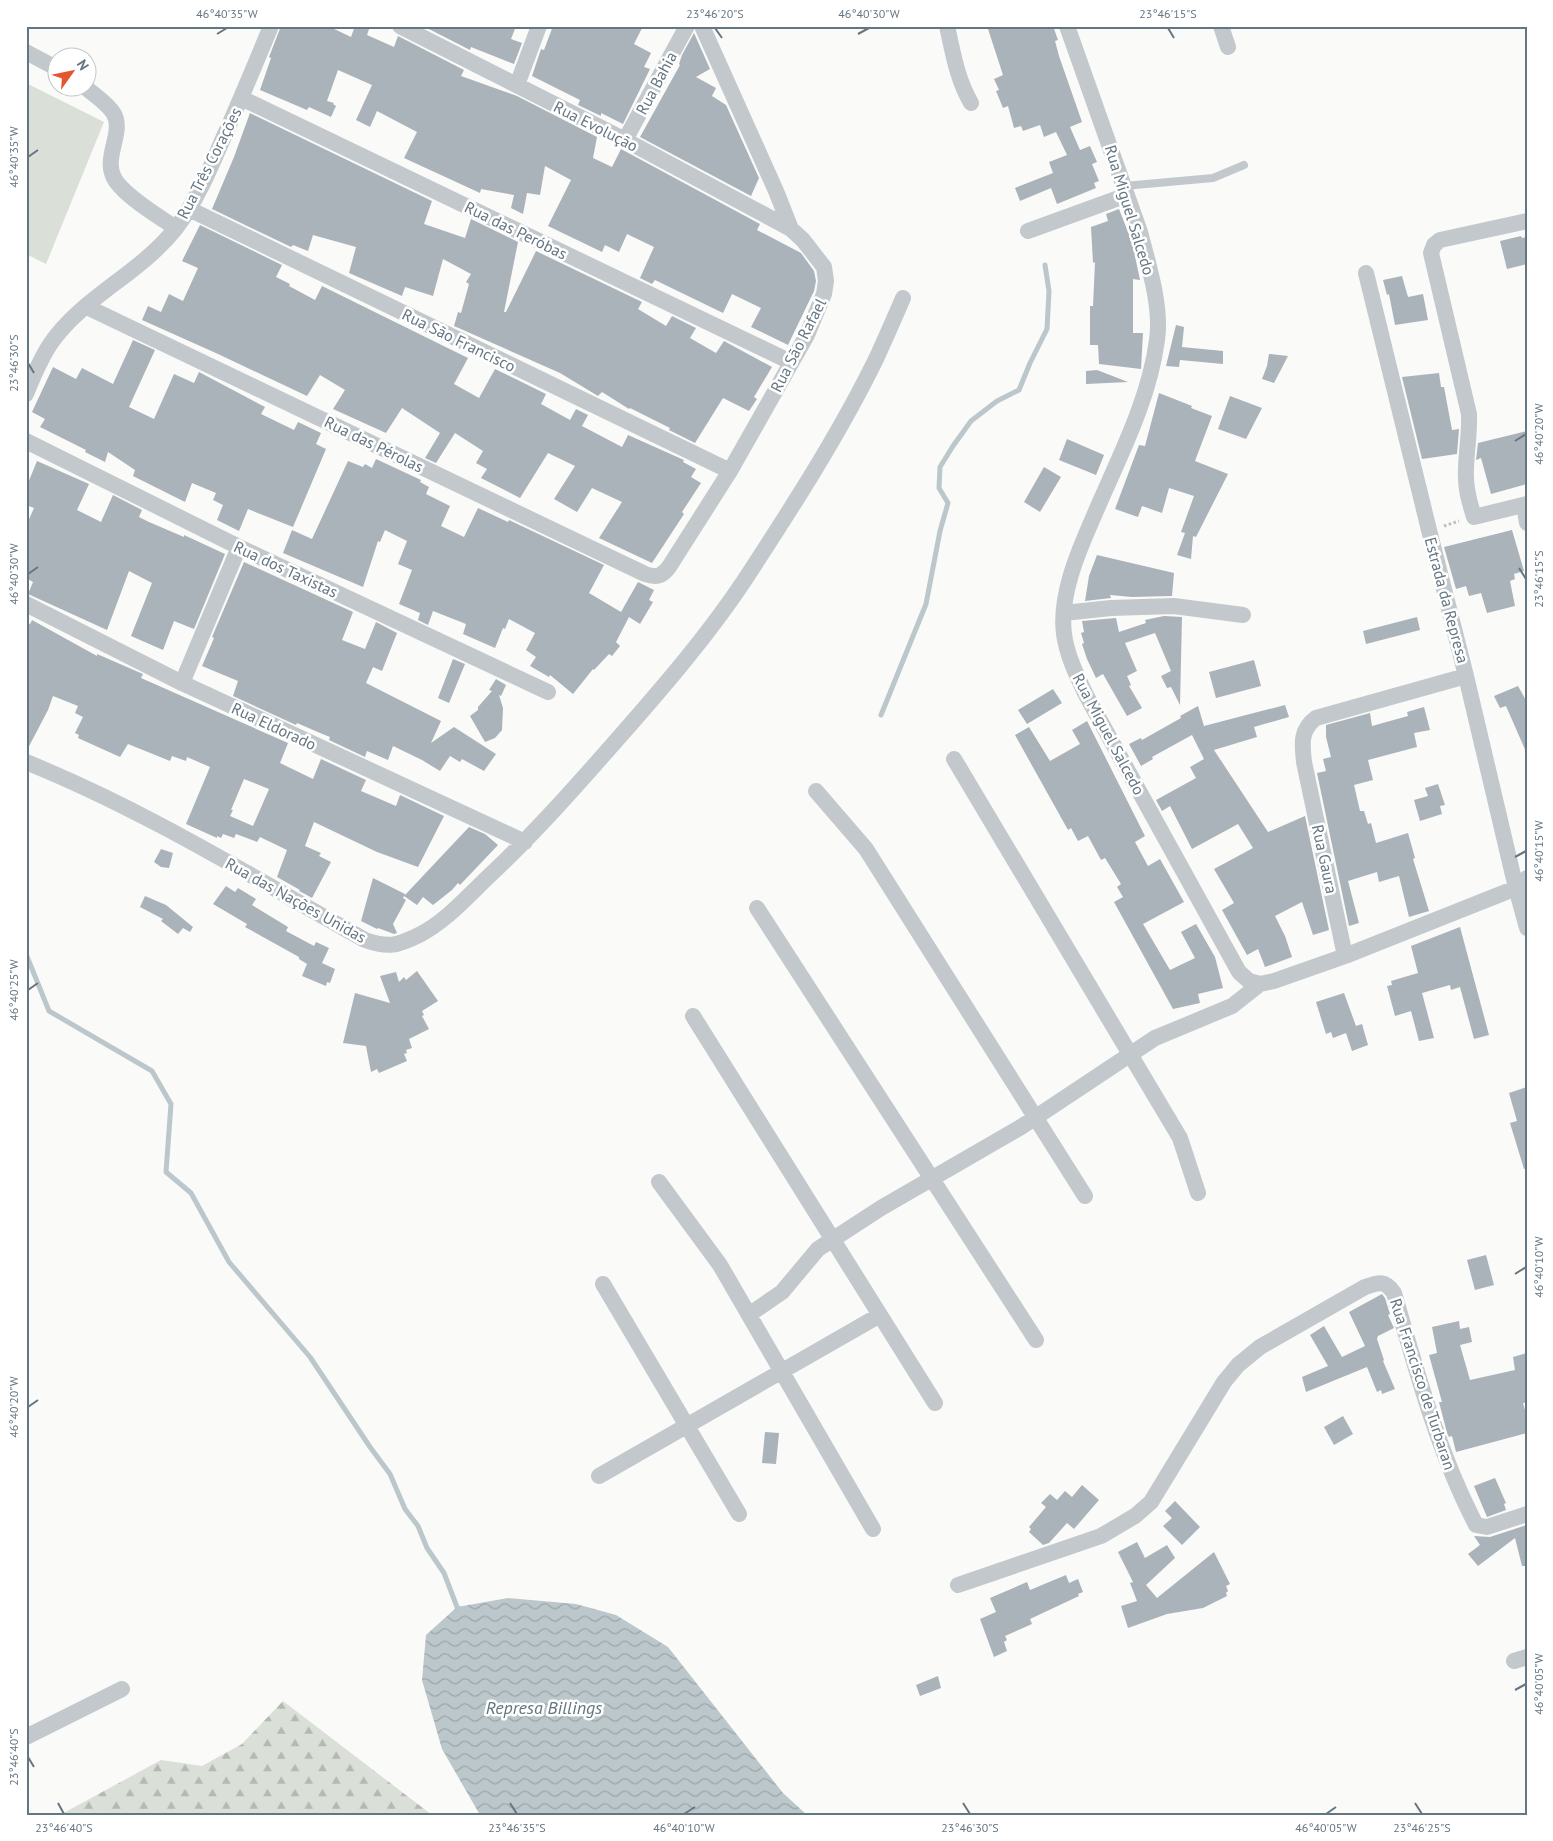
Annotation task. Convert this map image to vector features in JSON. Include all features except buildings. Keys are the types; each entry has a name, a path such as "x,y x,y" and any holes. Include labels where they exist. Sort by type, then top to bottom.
{"street":[{"name":"Rua Três Corações","path":"26,394 51,343 87,307 153,254 176,228 189,209 242,98 271,26"},
{"path":"517,85 539,26"},
{"name":"Rua Bahia","path":"625,140 687,26"},
{"name":"Rua São Rafael","path":"662,575 730,471 807,334 820,306 826,281 824,267 804,240 790,229 776,191 702,26"},
{"path":"947,26 958,74 963,90 971,103"},
{"name":"Rua Miguel Salcedo","path":"1067,26 1126,190 1149,264 1156,301 1158,337 1153,366 1140,406 1075,560 1064,614 1064,635 1071,662 1086,695 1239,972 1249,981 1260,984"},
{"path":"1221,26 1228,47"},
{"name":"Rua Evolução","path":"403,27 625,140 790,229"},
{"path":"26,52 48,64"},
{"path":"97,98 114,114 116,125 110,157 114,179 136,200 176,228"},
{"name":"Rua das Peróbas","path":"242,98 791,362"},
{"path":"1028,231 1126,190"},
{"name":"Rua São Francisco","path":"189,209 730,471"},
{"path":"1527,221 1436,242 1431,253 1469,414 1470,435 1466,478 1474,517 1525,505 1527,523"},
{"name":"Estrada da Represa","path":"1366,273 1466,676 1521,883 1527,928"},
{"name":"Rua das Nações Unidas","path":"26,762 59,775 130,810 251,875 365,940 382,946 397,944 420,934 443,919 525,842 622,734 710,628 753,567 798,496 876,358 904,298"},
{"name":"Rua das Pérolas","path":"87,307 645,574 658,577 662,575"},
{"name":"Rua dos Taxistas","path":"26,441 239,547 548,692"},
{"path":"182,683 239,547"},
{"name":"Rua Eldorado","path":"26,604 182,683 525,842"},
{"path":"1064,614 1111,608 1174,606 1243,615"},
{"name":"Rua Gaura","path":"1346,956 1304,762 1303,732 1310,722 1316,718 1466,676"},
{"path":"954,759 1180,1138 1198,1193"},
{"path":"816,792 866,849 1085,1196"},
{"path":"750,1314 782,1292 818,1250 832,1240 881,1208 1036,1118 1155,1038 1232,1006 1260,984 1274,982 1346,956 1521,883"},
{"path":"757,908 1036,1340"},
{"path":"693,1016 935,1403"},
{"path":"659,1182 720,1265 873,1529"},
{"name":"Rua Francisco de Turbaran","path":"958,1585 1101,1536 1135,1516 1151,1502 1224,1382 1238,1365 1260,1347 1365,1287 1379,1282 1389,1285 1394,1293 1429,1410 1463,1498 1476,1525 1487,1527 1527,1514"},
{"path":"603,1284 738,1514"},
{"path":"599,1476 880,1315"},
{"path":"26,1737 122,1689"}],"lane":[{"path":"1126,190 1213,178 1244,165"}],"path":[{"path":"1429,530 1474,517"}],"green space":[{"path":"26,83 48,94 48,98 56,98 104,122 46,264 26,254"},
{"path":"283,1701 432,1815 60,1815 161,1760 202,1766 242,1744"}],"water":[{"name":"Represa Billings","path":"508,1598 576,1604 616,1615 668,1647 783,1793 807,1815 480,1815 442,1749 422,1680 426,1635 457,1607"}],"waterway":[{"path":"881,715 926,604 940,531 948,503 939,488 940,467 971,421 997,401 1019,390 1047,329 1049,291 1045,265"},
{"path":"26,954 49,1011 152,1071 171,1104 166,1172 191,1193 229,1262 310,1357 390,1474 405,1509 418,1526 427,1548 444,1573 461,1613"}]}
